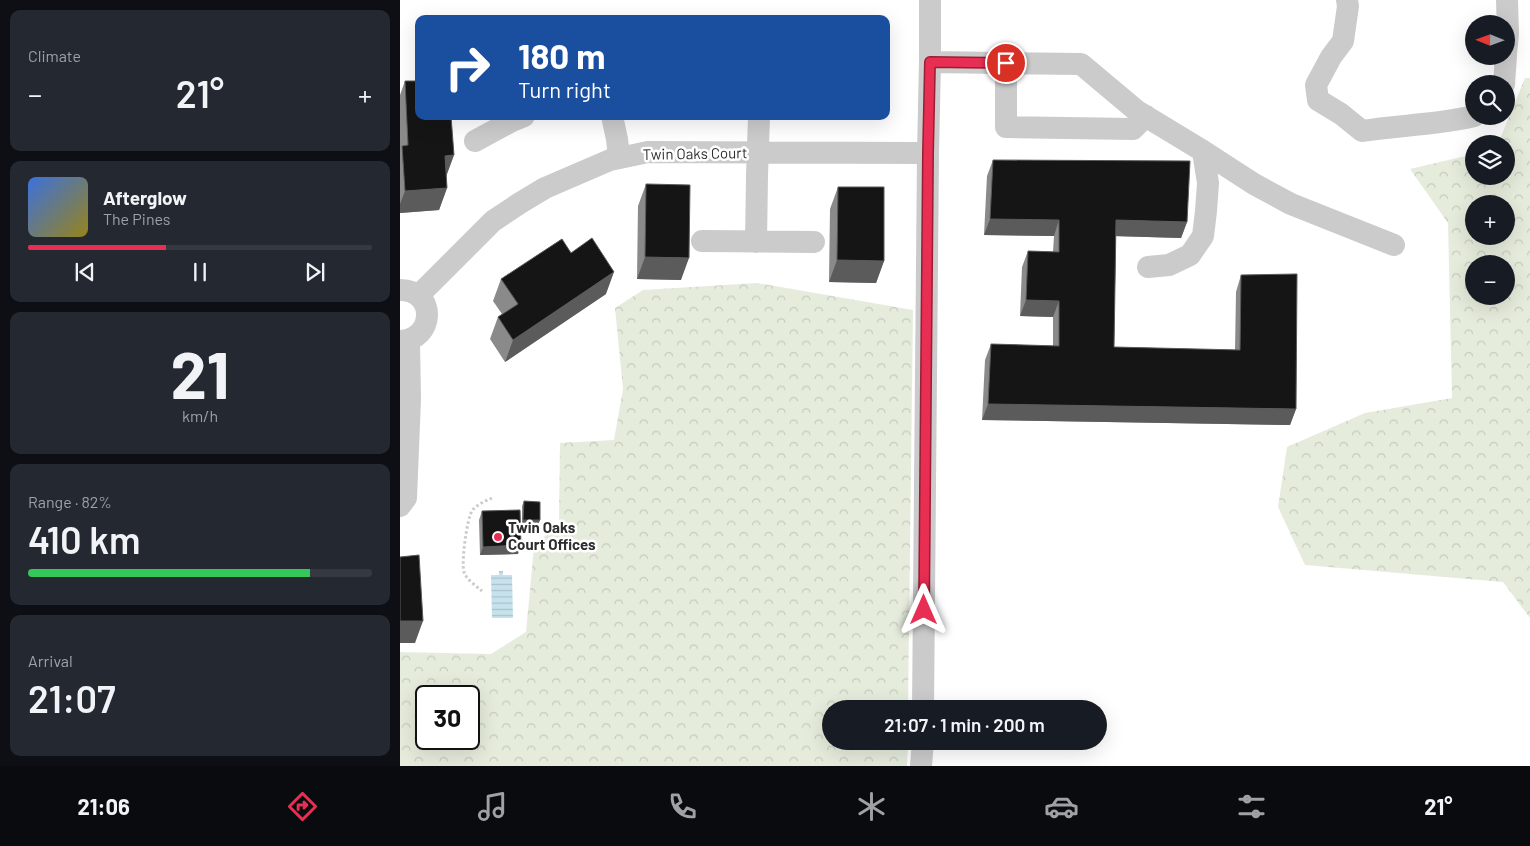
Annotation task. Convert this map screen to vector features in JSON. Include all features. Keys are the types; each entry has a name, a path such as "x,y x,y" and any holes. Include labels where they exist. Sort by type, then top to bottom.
{"street":[{"path":"923,700 930,0"},
{"path":"1347,0 1348,6 1343,41 1331,57 1316,85 1318,100 1341,114 1362,132 1392,126 1465,118"},
{"path":"1507,0 1507,15"},
{"path":"930,62 1081,64 1146,116 1254,184 1291,204 1394,245"},
{"path":"1006,63 1006,127 1133,129 1146,116"},
{"path":"475,141 514,120"},
{"path":"613,120 618,139 619,157"},
{"path":"756,242 760,120"},
{"path":"1148,267 1169,265 1190,254 1203,236 1208,183 1203,151"},
{"name":"Twin Oaks Court","path":"404,341 416,337 426,324 426,304 409,292 493,221 514,207 545,188 619,157 648,152 928,153"},
{"path":"702,242 814,242"},
{"path":"400,506 406,498 410,399 404,341"},
{"path":"921,766 922,750"}],"path":[{"path":"482,591 466,576 463,570 467,522 472,510 492,498"}],"green space":[{"path":"1525,78 1530,78 1530,618 1503,582 1305,565 1278,507 1287,447 1365,413 1452,398 1448,223 1410,169 1465,156 1465,185 1515,185 1515,135 1502,135 1506,125 1515,125 1515,102"},
{"path":"757,283 913,310 908,700 822,700 822,750 908,750 907,766 400,766 400,652 491,654 526,632 534,547 559,522 560,443 614,440 623,389 615,308 643,290"}],"water":[{"path":"499,571 503,571 503,575 512,575 513,618 492,618 491,575 499,575"}],"building":[{"path":"405,81 415,81 415,120 451,120 454,155 445,156 447,188 405,191 402,146 408,145"},
{"path":"993,160 1190,161 1187,222 1116,220 1114,347 1240,350 1241,275 1297,274 1296,409 988,404 991,344 1059,346 1059,301 1026,300 1028,251 1059,252 1059,220 990,219"},
{"path":"646,184 690,185 689,258 645,257"},
{"path":"838,187 884,187 884,261 837,260"},
{"path":"592,238 614,272 513,340 498,317 518,304 501,279 562,239 571,253"},
{"path":"524,501 540,502 540,520 523,520"},
{"name":"Twin Oaks Court Offices","path":"520,510 521,545 483,547 482,511"},
{"path":"419,555 423,621 400,621 400,557"}],"place":[{"name":"Twin Oaks Court Offices","path":"498,537"}],"route":[{"path":"924,610 930,62 1006,63"}]}
